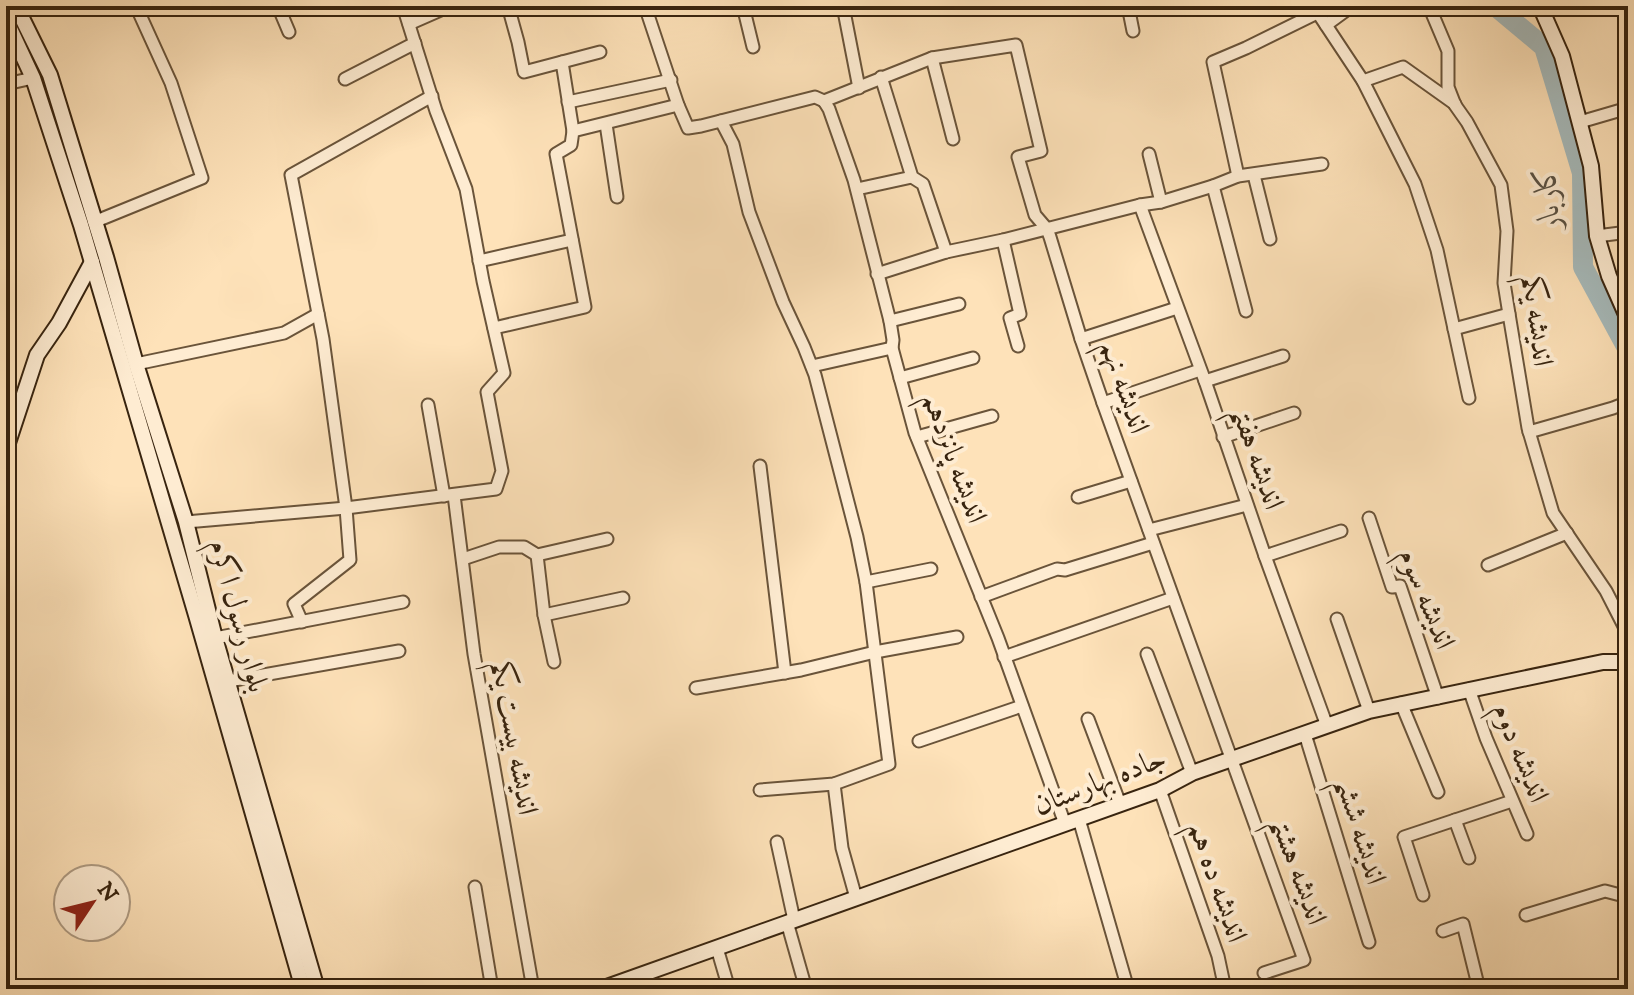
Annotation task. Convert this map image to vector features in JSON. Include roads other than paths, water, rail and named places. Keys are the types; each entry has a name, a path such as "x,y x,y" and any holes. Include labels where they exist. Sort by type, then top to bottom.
{"main road":[{"name":"بلوار رسول اکرم","path":"16,6 50,75 94,222 99,260 303,989"},
{"path":"1540,6 1562,56 1591,166 1597,236 1609,276 1627,314"},
{"name":"بلوار رسول اکرم","path":"6,20 33,78 136,364 186,522 215,638 317,989"},
{"path":"6,449 37,355 99,260"},
{"name":"جاده بهارستان","path":"601,989 1072,822 1160,790 1192,773 1232,758 1369,711 1603,662 1628,662"}],"street":[{"path":"94,222 202,178 171,83 136,6"},
{"path":"278,6 289,32"},
{"path":"186,522 346,508 496,489 502,471 487,392 504,373 466,189 403,6"},
{"path":"409,24 450,6"},
{"path":"508,6 524,72 600,52"},
{"path":"645,6 688,128 815,97 824,101 932,58 953,139"},
{"path":"743,6 753,47"},
{"path":"843,6 859,88"},
{"path":"1128,6 1133,31"},
{"path":"1326,25 1352,6"},
{"name":"اندیشه یکم","path":"1429,6 1448,51 1448,87 1455,105 1501,185 1507,231 1504,283 1529,432 1553,513 1606,591 1628,634"},
{"path":"1238,176 1213,62 1246,48 1315,9 1363,81 1415,184 1437,250 1469,398"},
{"path":"1628,28 1628,35"},
{"path":"345,79 415,43"},
{"name":"اندیشه نهم","path":"932,58 1016,45 1041,151 1018,157 1035,215 1047,229 1103,403 1232,758"},
{"path":"494,328 585,307 556,154 571,145 573,131 562,62"},
{"path":"1363,81 1403,67 1455,105"},
{"path":"881,77 912,177 923,184 946,252"},
{"path":"6,84 33,78"},
{"path":"568,102 671,80"},
{"path":"302,622 294,604 350,560 346,508 318,314 291,175 432,96"},
{"name":"اندیشه پانزدهم","path":"824,101 857,189 890,321 892,348 917,437 1022,706 1072,822 1128,989"},
{"path":"573,131 678,105"},
{"path":"1580,122 1628,108"},
{"path":"721,121 733,144 749,212 783,302 812,366 857,537 866,582 889,764 834,784 760,790"},
{"path":"606,124 617,197"},
{"path":"1149,154 1161,202"},
{"path":"877,274 946,252 1161,202 1238,176 1322,164"},
{"path":"1254,175 1270,239"},
{"path":"857,189 912,177"},
{"path":"1213,186 1246,311"},
{"name":"اندیشه هفتم","path":"1140,205 1327,726"},
{"path":"1597,236 1628,232"},
{"path":"479,261 572,240"},
{"path":"1003,240 1020,314 1010,318 1018,346"},
{"path":"890,321 959,304"},
{"path":"1081,339 1177,308"},
{"path":"136,364 284,333 318,314"},
{"path":"1454,329 1509,314"},
{"path":"812,366 892,348"},
{"path":"1103,403 1283,356"},
{"path":"900,378 973,358"},
{"path":"1529,432 1628,402"},
{"name":"اندیشه بیست یکم","path":"428,405 463,559 474,654 533,989"},
{"path":"1223,437 1294,413"},
{"path":"917,437 992,416"},
{"path":"760,466 785,673"},
{"path":"1078,497 1131,481"},
{"path":"1149,530 1247,505"},
{"name":"اندیشه سوم","path":"1369,518 1392,587 1400,586 1438,698"},
{"path":"1265,556 1341,531"},
{"path":"1488,565 1567,533"},
{"path":"463,559 499,547 524,547 537,555 607,539"},
{"path":"981,597 1057,569 1065,570 1153,543"},
{"path":"537,555 544,615 554,662"},
{"path":"866,582 931,569"},
{"path":"544,615 623,598"},
{"path":"1004,657 1173,598"},
{"path":"215,638 403,602"},
{"path":"1337,619 1369,711"},
{"path":"696,688 957,637"},
{"path":"229,681 399,651"},
{"path":"1147,654 1192,773"},
{"name":"اندیشه دوم","path":"1469,689 1486,738 1527,834"},
{"path":"1401,703 1438,792"},
{"path":"919,741 1022,706"},
{"path":"1088,719 1120,804"},
{"name":"اندیشه ششم","path":"1305,734 1369,942"},
{"name":"اندیشه هشتم","path":"1232,758 1304,960 1264,973"},
{"path":"834,784 842,848 856,898"},
{"name":"اندیشه ده هم","path":"1160,790 1218,956 1225,989"},
{"path":"1423,895 1404,837 1512,801"},
{"path":"1455,820 1469,858"},
{"path":"777,842 806,989"},
{"path":"475,887 492,989"},
{"path":"1526,915 1605,891 1628,897"},
{"path":"1443,931 1463,924 1479,989"},
{"path":"717,948 729,989"},
{"path":"644,974 648,989"}],"waterway":[{"name":"کاربار","path":"1495,6 1544,47 1582,173 1583,267 1628,350"}]}
